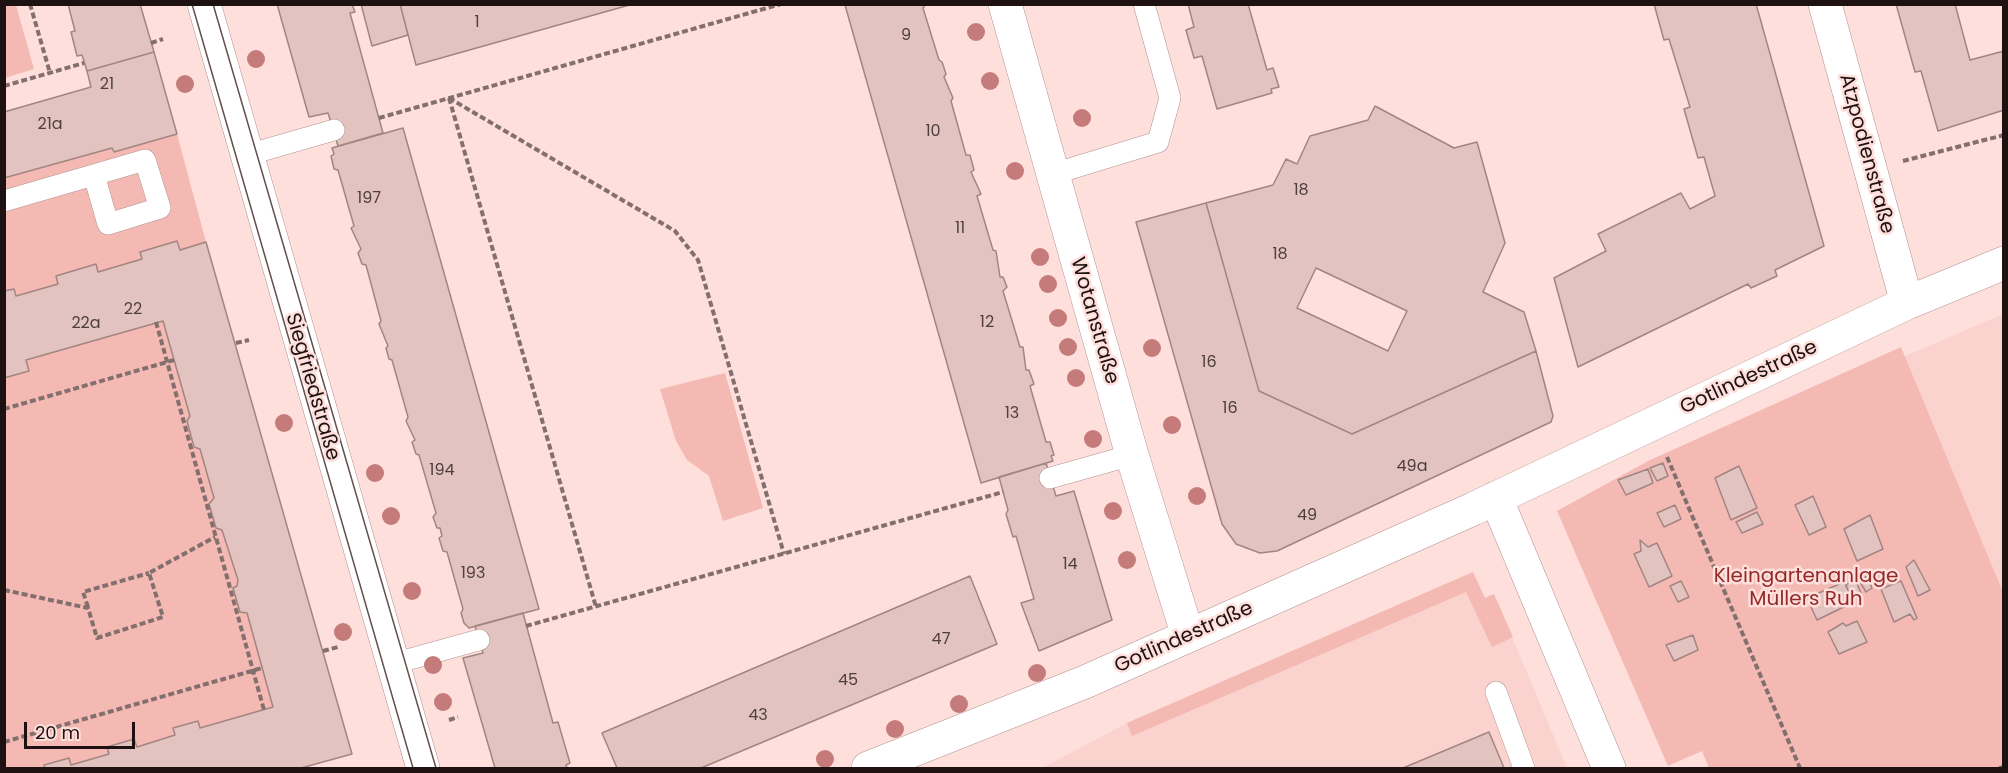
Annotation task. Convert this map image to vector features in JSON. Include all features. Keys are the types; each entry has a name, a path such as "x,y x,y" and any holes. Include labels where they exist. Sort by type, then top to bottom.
{"street":[{"name":"Siegfriedstraße","path":"204,4 423,768"},
{"name":"Wotanstraße","path":"1005,4 1132,455 1188,636"},
{"name":"Atzpodienstraße","path":"1825,4 1907,303"},
{"name":"Gotlindestraße","path":"868,768 1085,682 1497,498 1907,303 2004,262"},
{"path":"1497,498 1609,768"}],"lane":[{"path":"1053,174 1158,142 1170,98 1144,4"},
{"path":"247,155 334,130"},
{"path":"4,201 94,175"},
{"path":"1050,478 1132,455"},
{"path":"392,664 479,639"},
{"path":"1496,692 1524,768"}],"path":[{"path":"30,4 50,73"},
{"path":"379,118 781,4"},
{"path":"151,43 163,39"},
{"path":"4,86 84,63"},
{"path":"449,98 675,231 698,260 784,554"},
{"path":"449,98 596,607"},
{"path":"1870,169 2004,135"},
{"path":"156,322 264,710"},
{"path":"236,343 249,340"},
{"path":"4,409 174,360"},
{"path":"1652,423 1800,768"},
{"path":"526,626 1003,492"},
{"path":"149,573 163,617 97,638 83,592 149,573 215,537"},
{"path":"4,590 88,608"},
{"path":"323,651 338,647"},
{"path":"4,742 262,668"},
{"path":"449,720 458,717"},
{"path":"1999,768 2004,767"}],"shaded area":[{"path":"2003,314 2003,592 1905,356"},
{"path":"1473,572 1485,598 1494,594 1567,768 1042,768 1127,723"}],"green space":[{"path":"5,4 16,5 34,69 5,78"},
{"path":"177,134 206,242 180,250 177,241 142,259 98,272 95,264 57,276 58,284 16,296 14,289 5,291 5,178 112,148 115,152"},
{"path":"163,321 190,416 187,422 194,446 200,449 214,498 209,504 216,527 222,530 238,580 237,586 233,588 240,612 247,613 273,707 200,728 198,721 175,735 137,747 134,739 107,747 109,754 71,765 68,758 44,764 45,768 5,768 4,378 29,371 26,360"},
{"name":"Kleingartenanlage Müllers Ruh","path":"1901,347 2003,592 2003,768 1709,768 1702,751 1668,766 1557,511 1648,461"},
{"path":"725,373 763,508 723,521 709,476 687,460 676,441 660,389"},
{"path":"1473,572 1485,598 1494,594 1513,637 1492,647 1466,592 1132,736 1127,723"}],"building":[{"path":"68,4 140,4 154,52 87,71 82,55 77,56 71,32 75,31"},
{"path":"277,4 352,4 355,12 350,13 383,133 338,146 328,113 309,117"},
{"path":"361,4 400,4 408,35 372,46"},
{"path":"400,4 633,4 416,65"},
{"path":"926,4 923,8 939,60 946,74 944,77 953,98 951,101 966,155 970,155 974,170 971,172 981,194 977,196 993,250 996,251 1000,277 1003,277 1007,287 1003,291 1020,347 1023,347 1026,370 1029,370 1034,384 1030,386 1046,442 1050,442 1054,455 1051,456 1053,461 981,483 845,5"},
{"path":"1188,4 1248,4 1267,70 1273,68 1279,87 1271,89 1272,93 1217,109 1202,56 1194,58 1186,30 1194,27"},
{"path":"1654,4 1756,4 1824,246 1775,270 1777,276 1751,288 1748,284 1578,367 1554,278 1606,251 1598,234 1681,193 1690,209 1715,196 1704,157 1698,158 1684,109 1690,107 1669,39 1664,40"},
{"path":"1896,4 1955,4 1970,60 2004,51 2004,110 1938,131 1921,71 1915,72"},
{"path":"154,52 177,134 114,152 112,148 4,178 4,112 91,87 87,71"},
{"path":"1375,106 1454,148 1477,142 1505,243 1483,292 1524,312 1536,351 1352,434 1259,391 1206,203 1273,185 1286,159 1297,164 1310,136 1368,120","holes":["1316,268 1407,311 1388,351 1297,308"]},
{"path":"403,128 539,609 469,628 464,623 461,613 463,609 447,552 443,551 439,538 442,536 440,528 437,528 433,517 436,513 419,455 416,454 412,442 415,440 406,421 408,417 392,360 389,359 386,348 388,346 379,324 381,321 366,265 362,264 358,253 361,249 351,228 354,226 338,170 334,169 331,156 334,154 332,148"},
{"path":"1206,203 1259,391 1352,434 1536,351 1553,416 1551,422 1277,551 1260,553 1236,544 1222,524 1136,222"},
{"path":"177,241 180,250 206,242 352,754 301,768 45,768 44,765 69,758 71,765 109,754 107,747 134,739 137,747 175,735 173,728 198,721 200,728 273,707 247,613 240,612 233,588 237,586 238,580 222,530 216,528 209,504 214,498 200,449 194,447 187,421 190,416 163,321 26,360 29,371 4,378 4,291 14,289 16,296 58,284 56,276 96,264 98,272 142,259 140,252"},
{"path":"1046,463 1056,496 1074,491 1112,620 1039,651 1021,603 1034,599 1016,536 1013,537 1006,514 1008,510 999,477"},
{"path":"1663,463 1668,476 1657,481 1650,468"},
{"path":"1739,466 1757,508 1731,520 1715,478"},
{"path":"1648,469 1653,483 1626,495 1618,480"},
{"path":"1813,496 1826,527 1809,535 1795,505"},
{"path":"1675,505 1681,519 1664,527 1657,513"},
{"path":"1757,512 1763,524 1742,533 1736,522"},
{"path":"1870,515 1883,549 1857,561 1844,529"},
{"path":"1640,540 1648,547 1657,543 1672,576 1649,587 1634,554 1641,551"},
{"path":"1914,560 1930,590 1918,596 1906,567"},
{"path":"970,576 997,644 701,768 617,768 602,733"},
{"path":"1867,576 1872,588 1866,592 1859,580"},
{"path":"1855,579 1861,593 1851,597 1846,585"},
{"path":"1681,581 1689,597 1678,602 1670,586"},
{"path":"1901,581 1917,618 1914,620 1910,614 1894,622 1881,589"},
{"path":"1844,582 1854,602 1817,620 1807,598"},
{"path":"523,613 553,723 558,722 570,763 566,765 567,768 495,768 463,658 483,653 475,626"},
{"path":"1857,621 1867,642 1839,654 1828,632 1843,623 1846,626"},
{"path":"1693,635 1698,650 1674,661 1666,645"},
{"path":"1489,732 1504,768 1403,768"}],"tram line":[{"path":"192,4 413,768"},
{"path":"213,4 436,768"}]}
